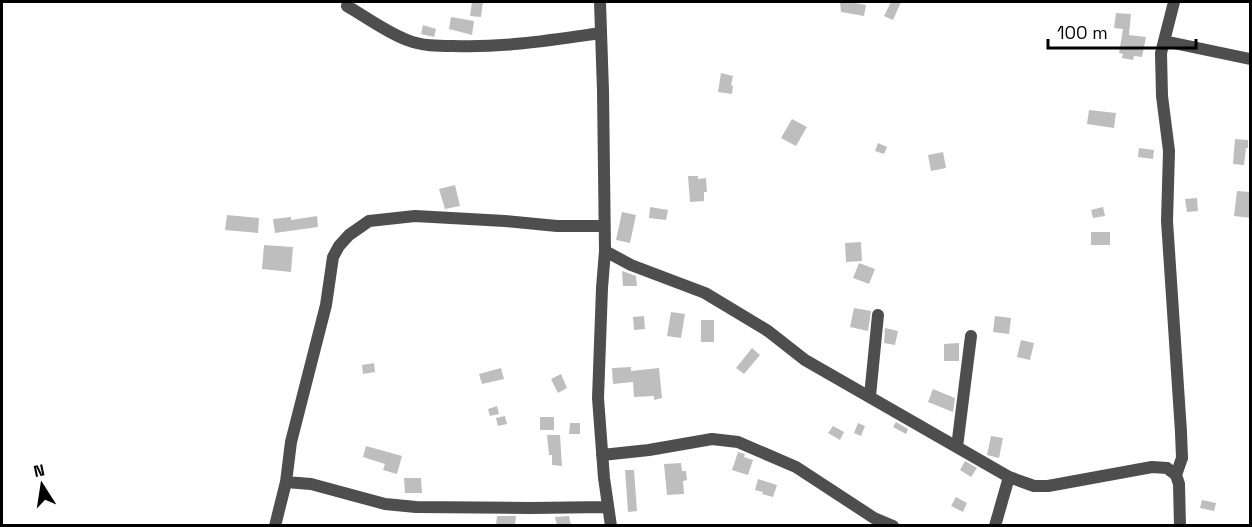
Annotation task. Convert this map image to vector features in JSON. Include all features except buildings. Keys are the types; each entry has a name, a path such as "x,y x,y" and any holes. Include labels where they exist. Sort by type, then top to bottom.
{"street":[{"path":"600,2 605,251 598,398 602,455 611,525"},
{"path":"1174,2 1161,54 1161,96 1169,151 1167,221 1182,458 1176,475"},
{"path":"347,6 397,35 421,44 501,45 601,33"},
{"path":"1164,41 1251,59"},
{"path":"275,525 286,482 291,442 326,305 333,257 349,235 369,221 415,216 505,220 557,226 604,226"},
{"path":"605,251 632,265 705,293 768,331 805,360 1009,477 1034,486 1048,486 1152,467 1167,468 1176,475 1179,484 1180,525"},
{"path":"870,396 878,315"},
{"path":"957,447 971,336"},
{"path":"602,455 649,450 712,438 738,442 796,467 874,518 893,525"},
{"path":"995,525 1009,477"},
{"path":"286,482 310,484 385,504 416,507 608,507"}]}
